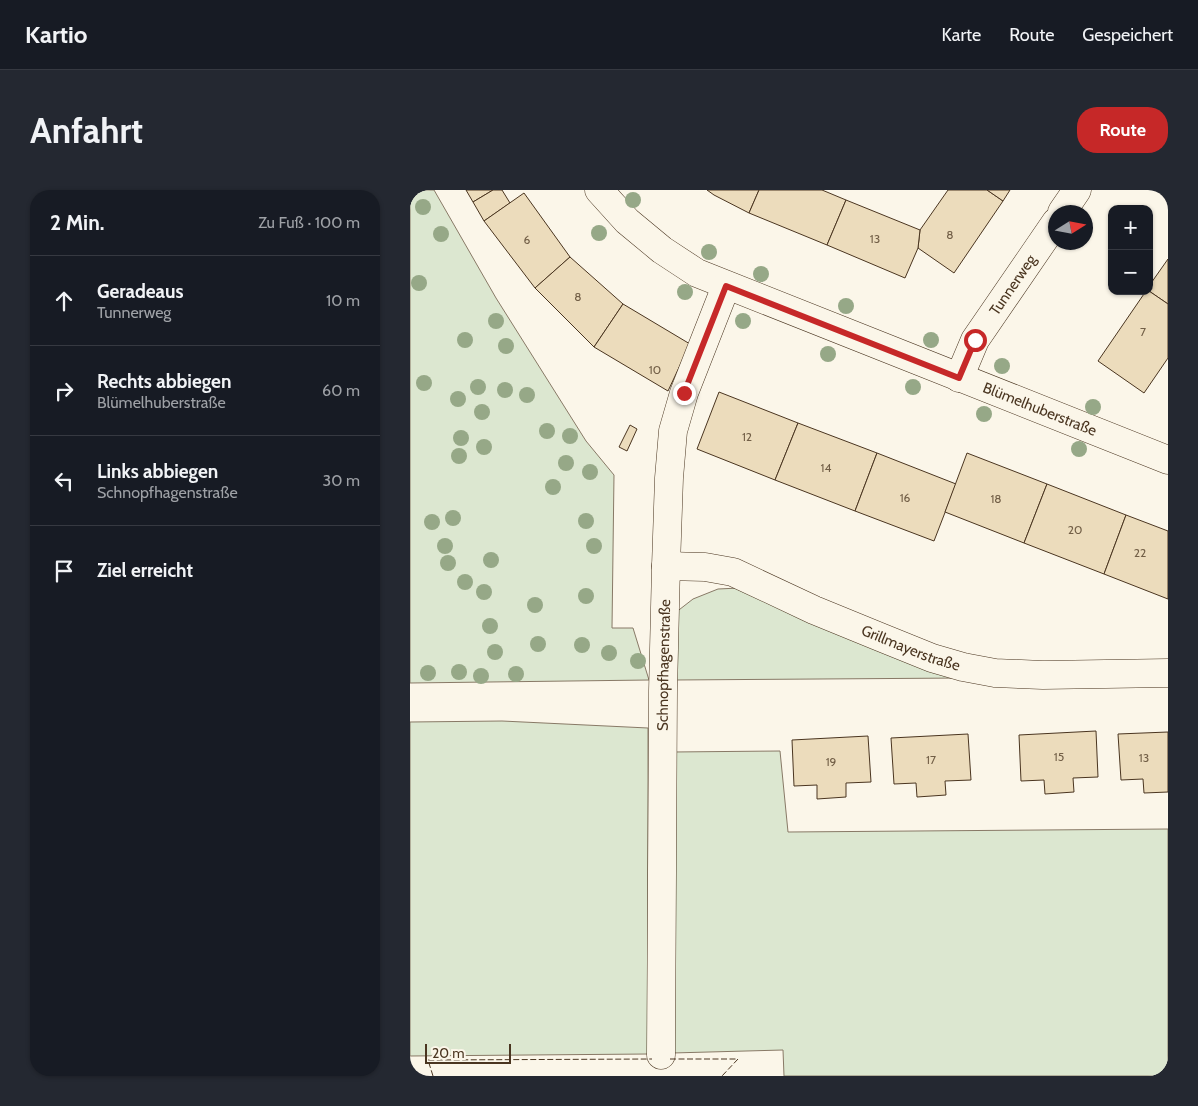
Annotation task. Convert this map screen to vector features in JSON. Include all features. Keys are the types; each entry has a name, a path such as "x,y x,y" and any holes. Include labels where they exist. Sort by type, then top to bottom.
{"street":[{"name":"Blümelhuberstraße","path":"599,190 627,220 662,250 697,273 1168,460"},
{"path":"1067,205 1077,190"},
{"name":"Tunnerweg","path":"959,378 975,340 1048,234"},
{"name":"Schnopfhagenstraße","path":"661,1055 663,691 669,478 673,431 684,393 726,286"},
{"name":"Grillmayerstraße","path":"666,566 706,567 732,572 814,610 932,658 964,667 995,672 1042,675 1168,673"}],"green space":[{"path":"410,190 434,190 496,298 586,441 614,475 612,628 633,628 649,680 410,683"},
{"path":"739,588 964,678 674,680 675,613 693,599 718,589"},
{"path":"502,721 648,728 648,1054 410,1056 410,722"},
{"path":"780,751 788,832 1168,829 1168,1076 784,1076 783,1050 672,1053 672,752"}],"building":[{"path":"466,190 493,190 473,202"},
{"path":"493,190 502,190 510,203 484,221 473,202"},
{"path":"707,190 759,190 749,213"},
{"path":"759,190 822,190 846,200 827,245 749,213"},
{"path":"948,190 987,190 1003,201 954,273 918,248 920,230"},
{"path":"987,190 1010,190 1003,201"},
{"path":"524,193 570,257 535,288 484,221"},
{"path":"846,200 920,230 918,248 905,278 827,245"},
{"path":"570,257 623,304 594,347 535,288"},
{"path":"1168,259 1168,304 1153,294 1153,280"},
{"path":"1153,294 1168,304 1168,358 1144,393 1098,361 1143,295"},
{"path":"623,304 690,344 668,391 594,347"},
{"path":"719,392 798,423 775,480 697,449"},
{"path":"798,423 877,453 855,511 775,480"},
{"path":"630,425 637,429 627,451 619,447"},
{"path":"877,453 956,484 934,541 855,511"},
{"path":"967,453 1047,484 1024,543 945,512"},
{"path":"1047,484 1126,515 1104,574 1024,543"},
{"path":"1126,515 1168,531 1168,599 1104,574"},
{"path":"1096,731 1098,777 1073,778 1074,792 1045,794 1044,780 1021,781 1019,735"},
{"path":"1168,732 1168,792 1144,793 1143,779 1121,780 1118,734"},
{"path":"968,734 971,780 945,781 946,795 917,797 916,783 894,784 891,738"},
{"path":"868,736 871,782 846,783 846,797 817,799 817,785 794,786 792,740"}],"fence":[{"path":"433,1076 428,1060 652,1059"},
{"path":"670,1059 738,1059 722,1076"}],"route":[{"path":"684,393 726,286 959,378 975,340"}]}
